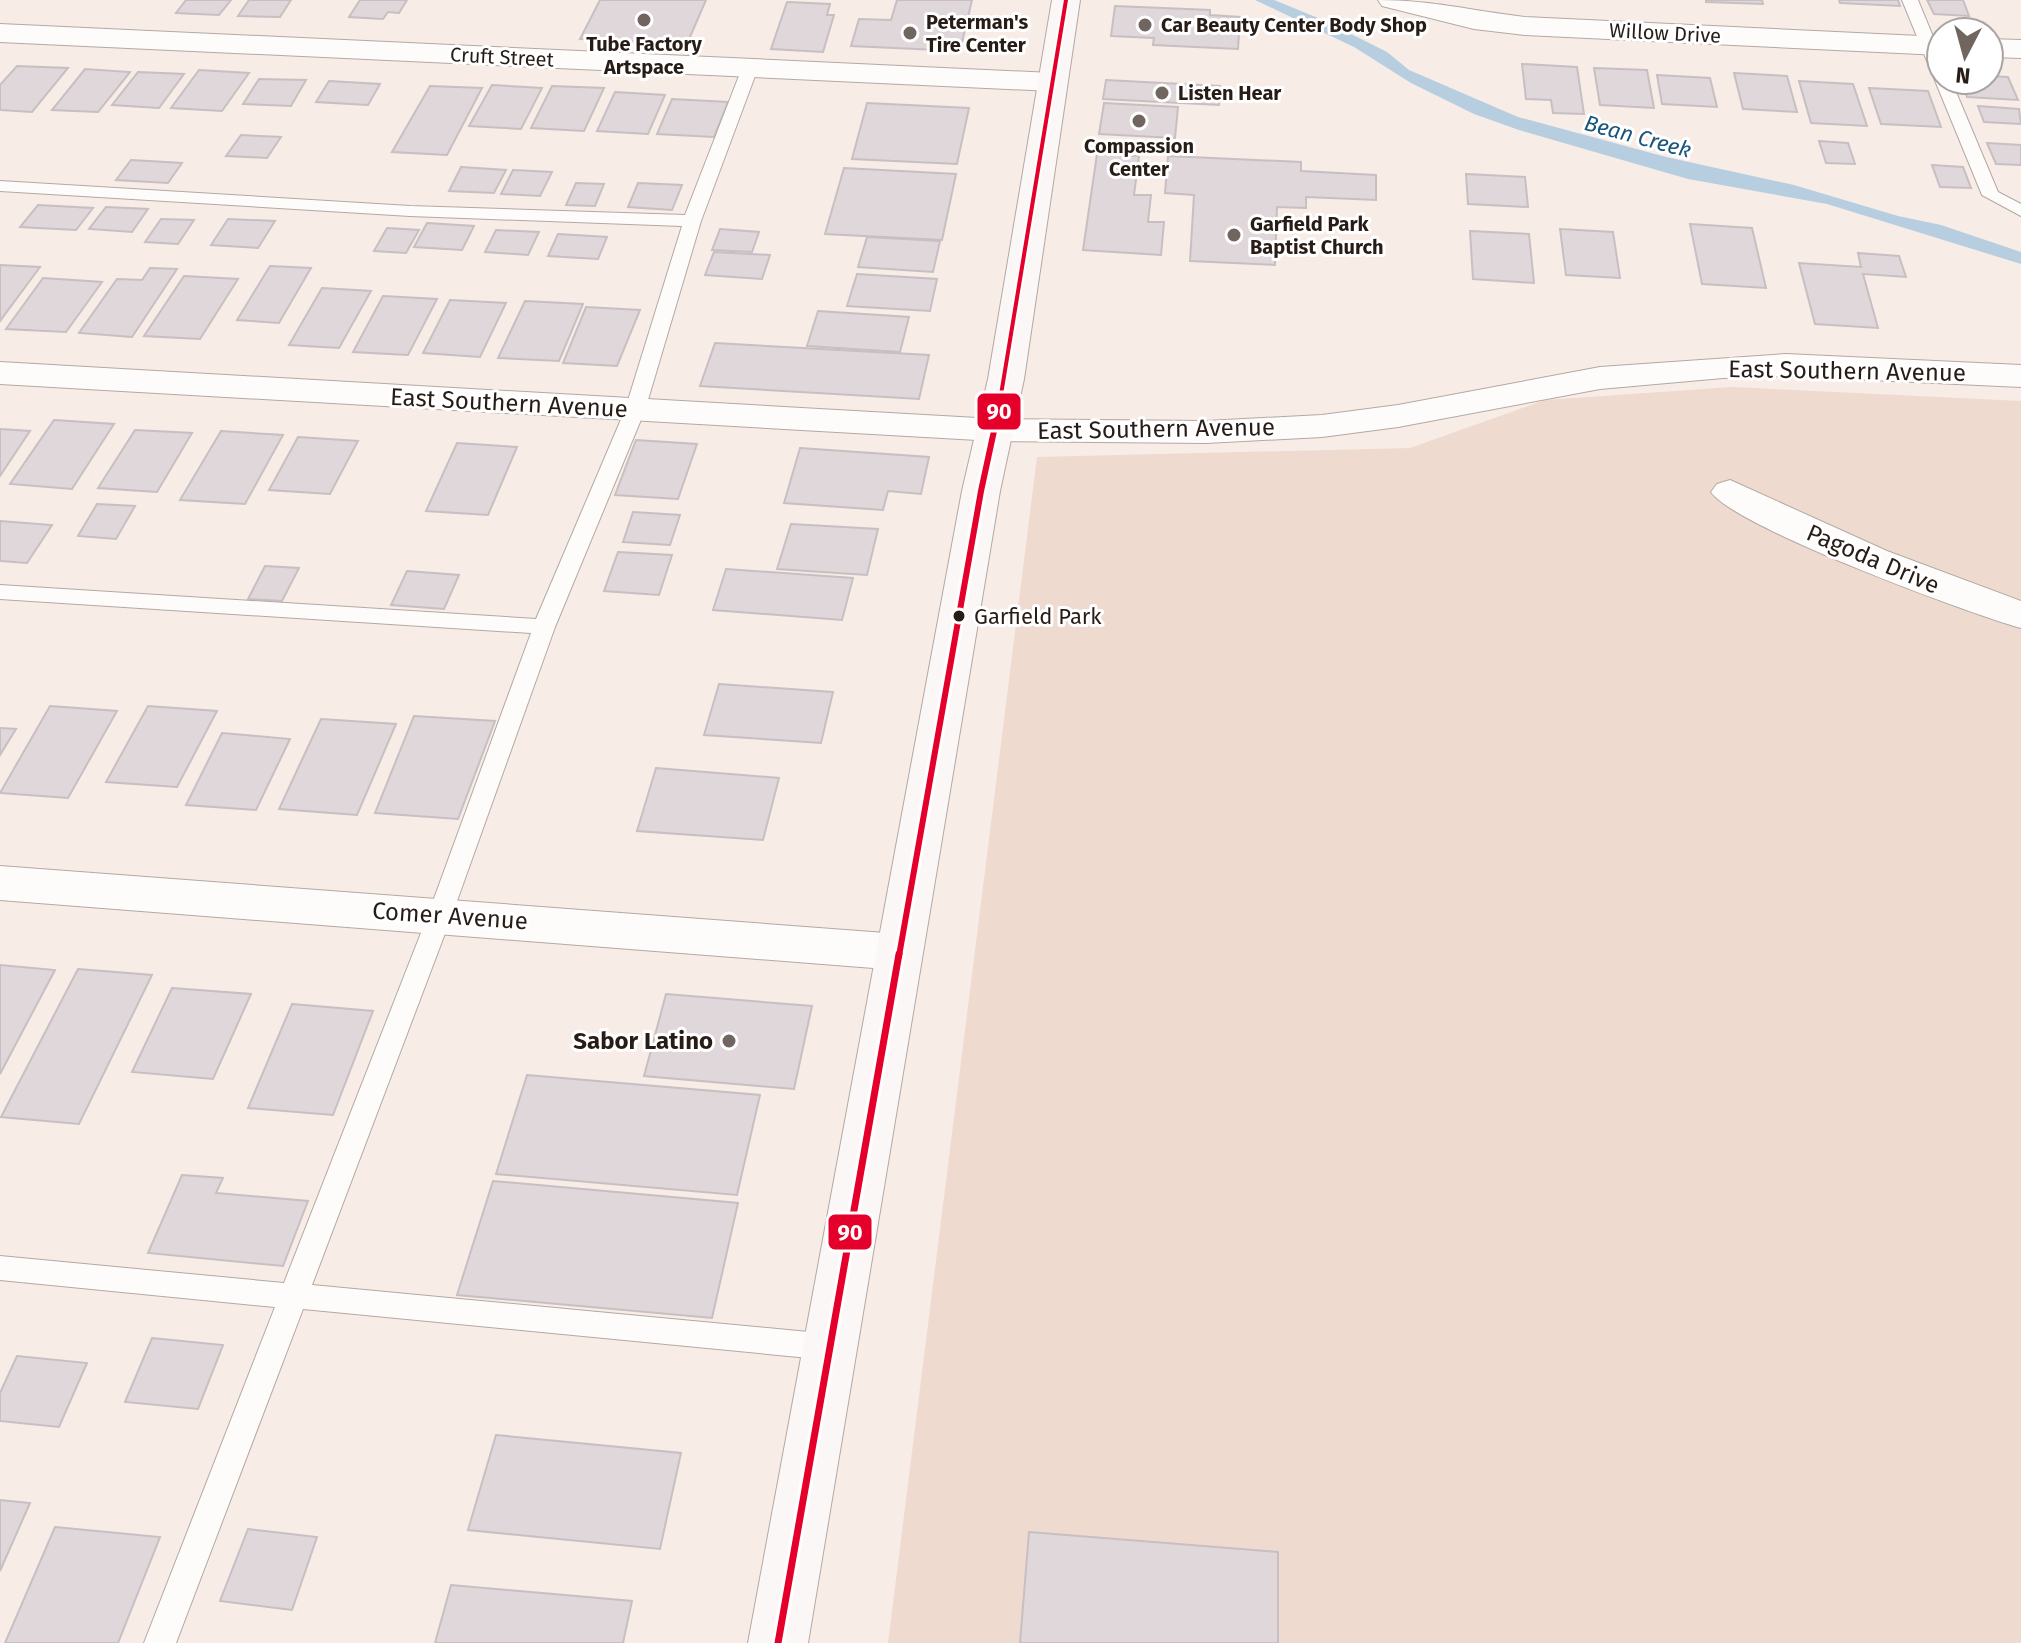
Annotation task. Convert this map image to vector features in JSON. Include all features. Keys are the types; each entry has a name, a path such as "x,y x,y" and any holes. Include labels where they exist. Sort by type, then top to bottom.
{"main road":[{"path":"778,1643 899,952 995,430 1066,0"}],"street":[{"name":"Willow Drive","path":"1392,0 1461,17 1525,26 1925,46"},
{"name":"Cruft Street","path":"0,33 1052,82"},
{"name":"East Southern Avenue","path":"0,373 995,430 1192,432 1322,426 1398,416 1600,378 1723,367 1786,365 2021,376"},
{"name":"Pagoda Drive","path":"1730,492 1785,522 1877,563 2021,615"},
{"name":"Comer Avenue","path":"0,883 899,952"}],"lane":[{"path":"1910,0 1925,28"},
{"path":"160,1643 440,915 544,627 635,410 692,221 750,68"},
{"path":"1950,96 1991,195 2021,211"},
{"path":"0,186 410,211 692,221"},
{"path":"0,592 544,627"},
{"path":"0,1268 830,1347"}],"shaded area":[{"name":"Garfield Park","path":"1732,387 2021,401 2021,1643 888,1643 1037,457 1410,448 1545,400"}],"water":[{"name":"Bean Creek","path":"1255,0 1274,0 1323,20 1387,52 1409,70 1518,117 1941,225 2021,252 2021,264 1827,204 1688,179 1519,130 1474,114 1411,83 1354,47"}],"building":[{"path":"186,0 231,0 219,15 176,13"},
{"path":"249,0 291,0 280,17 238,16"},
{"path":"360,0 407,0 399,13 388,12 383,19 349,17"},
{"name":"Tube Factory Artspace","path":"600,0 706,0 687,44 580,39"},
{"name":"Peterman's Tire Center","path":"897,0 972,0 960,51 851,46 859,19 891,20"},
{"path":"1762,0 1763,4 1706,2"},
{"path":"1839,0 1898,0 1900,6 1840,3"},
{"path":"1927,0 1963,0 1969,16 1934,14"},
{"path":"787,2 830,4 827,15 834,15 823,52 771,49"},
{"path":"1115,6 1210,10 1210,15 1240,17 1238,49 1153,45 1154,38 1111,36"},
{"path":"1522,64 1577,67 1584,114 1553,113 1551,100 1526,99"},
{"path":"17,66 68,68 32,112 0,110 0,85"},
{"path":"1594,68 1647,70 1654,108 1600,105"},
{"path":"85,69 130,72 98,112 52,110"},
{"path":"199,70 249,73 222,111 171,108"},
{"path":"138,72 184,74 159,108 112,105"},
{"path":"1734,73 1787,76 1797,112 1743,109"},
{"path":"1657,75 1710,78 1717,107 1662,104"},
{"path":"2005,77 2008,77 2018,100 1967,97 2005,96"},
{"path":"259,79 306,80 291,106 243,104"},
{"name":"Listen Hear","path":"1106,80 1220,86 1219,105 1103,99"},
{"path":"329,81 380,84 368,105 316,102"},
{"path":"1799,81 1853,84 1867,126 1811,123"},
{"path":"492,85 542,88 521,129 469,126"},
{"path":"430,86 482,88 447,155 392,152"},
{"path":"552,86 604,88 584,131 531,128"},
{"path":"1869,88 1925,91 1941,127 1881,124"},
{"path":"615,92 665,95 648,134 597,131"},
{"path":"672,99 728,102 714,137 657,134"},
{"path":"867,103 969,108 957,164 852,159"},
{"name":"Compassion Center","path":"1104,103 1178,107 1175,138 1099,134"},
{"path":"1978,106 2019,109 2021,124 1984,122"},
{"path":"241,135 281,137 267,158 226,156"},
{"path":"1819,141 1848,143 1855,164 1826,163"},
{"path":"1987,143 2021,145 2021,165 1996,164"},
{"path":"1097,154 1139,156 1134,195 1151,195 1148,222 1164,222 1161,255 1083,250"},
{"name":"Garfield Park Baptist Church","path":"1168,156 1301,162 1301,171 1376,175 1376,200 1306,197 1306,208 1277,207 1275,265 1190,261 1194,195 1165,193"},
{"path":"131,160 182,163 168,183 116,180"},
{"path":"1932,165 1963,167 1971,188 1940,187"},
{"path":"461,167 506,170 494,193 449,191"},
{"path":"844,168 956,174 942,240 825,234"},
{"path":"513,170 552,172 540,196 501,194"},
{"path":"1466,174 1525,177 1528,207 1468,204"},
{"path":"576,183 604,184 595,206 566,205"},
{"path":"638,183 682,185 672,210 628,207"},
{"path":"38,205 93,208 76,230 20,227"},
{"path":"106,207 148,209 132,232 89,229"},
{"path":"161,219 194,220 178,244 145,242"},
{"path":"228,219 275,221 258,248 211,245"},
{"path":"427,223 474,226 462,250 414,247"},
{"path":"1690,224 1752,228 1766,288 1702,284"},
{"path":"387,228 419,230 406,253 374,251"},
{"path":"720,229 759,232 752,252 712,250"},
{"path":"1560,229 1613,232 1620,278 1566,275"},
{"path":"496,230 539,232 528,255 485,252"},
{"path":"1470,231 1529,234 1534,283 1473,279"},
{"path":"558,234 607,237 598,259 548,256"},
{"path":"867,237 940,241 933,272 858,267"},
{"path":"714,252 770,255 762,279 705,275"},
{"path":"1858,253 1899,256 1906,277 1863,274 1878,328 1815,324 1799,263 1861,267"},
{"path":"0,265 40,267 0,321"},
{"path":"270,266 311,268 279,323 237,320"},
{"path":"150,268 177,269 132,337 79,333 117,279 142,280"},
{"path":"857,274 937,279 930,311 847,306"},
{"path":"184,276 238,279 200,339 144,336"},
{"path":"43,278 102,282 66,332 6,329"},
{"path":"322,288 371,291 339,348 289,345"},
{"path":"383,296 437,299 408,355 353,352"},
{"path":"450,300 506,303 480,357 423,353"},
{"path":"525,301 583,304 559,361 498,358"},
{"path":"586,307 640,310 617,366 563,363"},
{"path":"818,311 909,317 900,352 807,346"},
{"path":"715,343 929,355 919,399 700,386"},
{"path":"54,420 114,424 72,489 10,484"},
{"path":"0,429 30,431 0,476"},
{"path":"135,430 192,433 157,492 98,488"},
{"path":"221,431 283,435 245,504 180,500"},
{"path":"298,437 358,441 330,494 269,490"},
{"path":"636,440 697,444 678,499 615,495"},
{"path":"457,443 517,447 488,515 426,511"},
{"path":"800,448 929,457 921,494 888,491 883,510 784,503"},
{"path":"97,504 135,506 116,539 78,536"},
{"path":"633,512 680,515 670,545 623,542"},
{"path":"0,521 52,525 27,563 0,561"},
{"path":"791,524 878,529 867,575 777,569"},
{"path":"618,552 672,555 659,595 604,591"},
{"path":"265,566 299,568 282,601 248,599"},
{"path":"726,569 853,578 842,620 713,610"},
{"path":"407,571 459,575 444,609 391,605"},
{"path":"719,684 833,692 821,743 704,735"},
{"path":"50,706 117,711 68,798 0,793"},
{"path":"148,706 217,711 177,787 106,782"},
{"path":"414,716 495,721 458,819 375,813"},
{"path":"321,719 396,724 357,815 279,809"},
{"path":"0,728 16,729 0,755"},
{"path":"222,733 290,739 256,810 186,805"},
{"path":"656,768 779,778 763,840 637,831"},
{"path":"0,965 55,970 0,1074"},
{"path":"78,969 152,975 79,1124 1,1117"},
{"path":"172,988 251,994 213,1079 132,1072"},
{"name":"Sabor Latino","path":"666,994 812,1006 794,1089 644,1076"},
{"path":"292,1004 373,1011 333,1115 248,1108"},
{"path":"527,1075 760,1095 737,1195 496,1174"},
{"path":"182,1175 223,1178 216,1193 308,1201 283,1266 148,1253"},
{"path":"493,1181 738,1203 712,1318 457,1295"},
{"path":"152,1338 223,1345 198,1409 125,1402"},
{"path":"17,1356 87,1363 59,1427 0,1421 0,1393"},
{"path":"496,1435 681,1453 660,1549 468,1530"},
{"path":"0,1500 30,1503 0,1571"},
{"path":"55,1527 160,1537 118,1643 5,1643"},
{"path":"248,1529 317,1537 292,1610 220,1601"},
{"path":"1029,1532 1278,1552 1278,1643 1020,1643"},
{"path":"451,1585 632,1601 623,1643 435,1643"}],"transit line":[{"name":"90","path":"778,1643 981,491 1006,379 1066,0"}],"place":[{"name":"Tube Factory Artspace","path":"644,20"},
{"name":"Car Beauty Center Body Shop","path":"1145,25"},
{"name":"Peterman's Tire Center","path":"910,33"},
{"name":"Listen Hear","path":"1162,93"},
{"name":"Compassion Center","path":"1139,121"},
{"name":"Garfield Park Baptist Church","path":"1234,235"},
{"name":"Garfield Park","path":"959,616"},
{"name":"Sabor Latino","path":"729,1041"}]}
